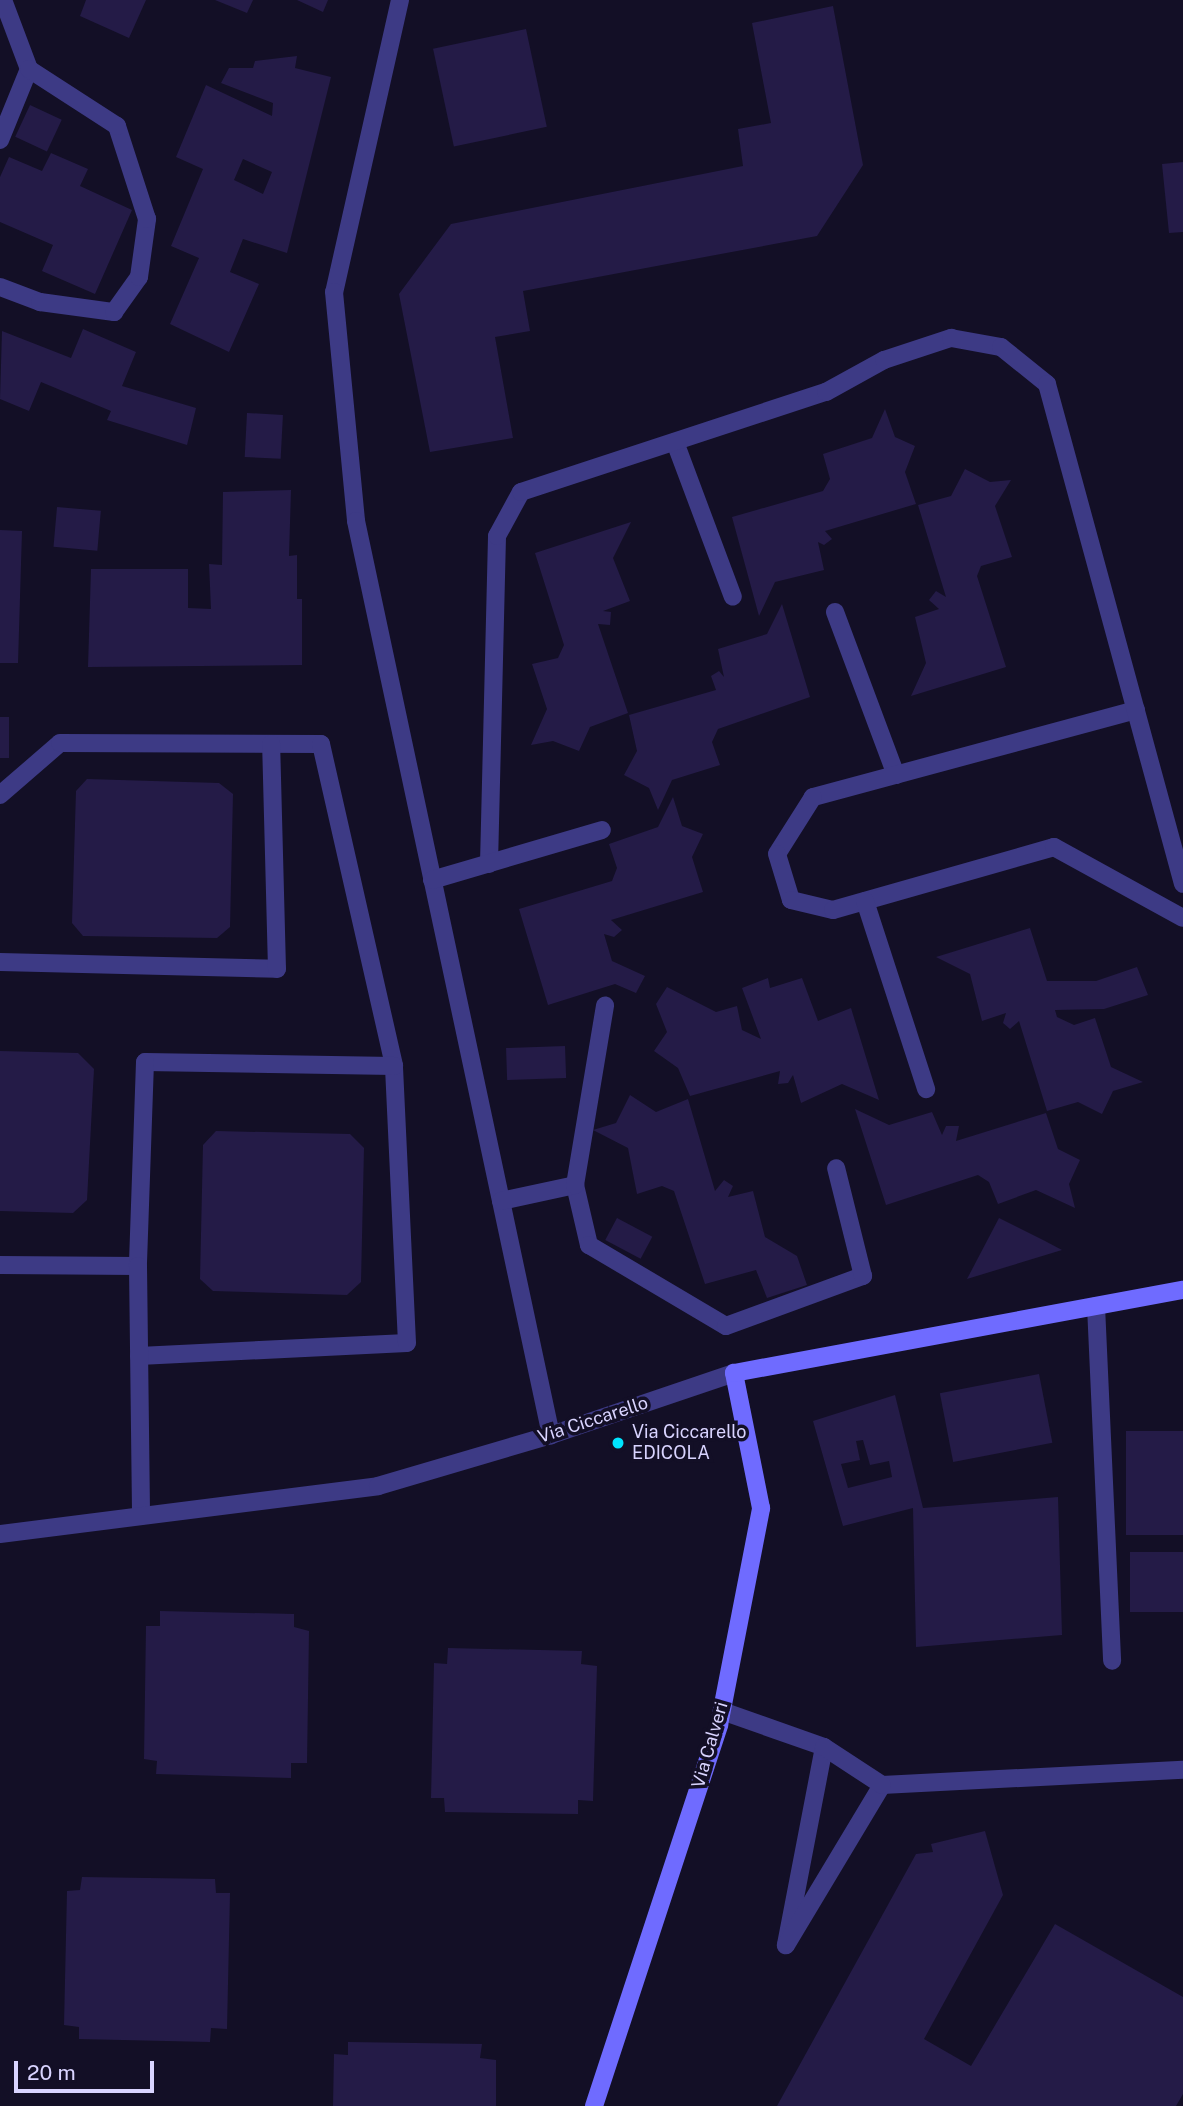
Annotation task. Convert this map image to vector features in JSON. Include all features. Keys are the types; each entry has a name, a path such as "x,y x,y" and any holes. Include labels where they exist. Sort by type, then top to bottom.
{"street":[{"path":"400,0 334,292 356,522 551,1435"},
{"path":"0,287 40,302 114,312 139,277 147,219 117,126 29,69 2,1"},
{"path":"0,140 29,69"},
{"path":"489,864 497,536 521,492 826,392 884,360 951,338 1002,347 1047,384 1183,884"},
{"path":"675,442 733,597"},
{"path":"835,612 896,775"},
{"path":"1136,710 813,797 777,854 791,900 833,910 1054,847 1183,918"},
{"path":"0,795 60,743 321,744 394,1066 407,1343 139,1356"},
{"path":"0,962 277,969 271,744"},
{"path":"432,880 602,831"},
{"path":"865,901 926,1089"},
{"path":"605,1005 575,1185 589,1245 726,1326 863,1276 836,1168"},
{"path":"141,1516 138,1266 145,1062 394,1066"},
{"path":"501,1201 575,1185"},
{"path":"0,1265 138,1266"},
{"name":"Via Ciccarello","path":"0,1534 378,1486 551,1435 734,1373 1183,1290"},
{"path":"1096,1306 1112,1661"},
{"name":"Via Calveri","path":"594,2106 722,1711 761,1508 734,1373"},
{"path":"722,1711 824,1748 882,1786 1183,1770"},
{"path":"824,1748 786,1945 882,1786"}],"building":[{"path":"86,0 146,0 129,38 80,16"},
{"path":"215,0 253,0 247,13"},
{"path":"297,0 328,0 323,12"},
{"path":"833,6 863,165 817,236 523,291 530,331 495,337 513,438 430,452 399,294 451,224 743,166 738,129 771,123 752,23"},
{"path":"526,29 547,127 454,147 433,49"},
{"path":"297,56 295,68 331,77 287,253 243,239 230,272 259,284 229,352 170,324 199,258 171,246 203,169 176,157 206,85 272,116 273,103 221,83 229,68 253,68 255,61","holes":["243,159 272,172 263,194 234,180"]},
{"path":"30,105 62,120 47,152 15,137"},
{"path":"51,153 88,169 80,186 132,210 95,294 42,271 53,245 0,222 0,177 9,157 42,171"},
{"path":"1183,162 1183,232 1169,233 1162,164"},
{"path":"83,329 136,352 122,386 196,408 187,445 107,420 111,411 41,382 29,411 0,399 2,331 71,358"},
{"path":"885,409 895,437 915,446 905,472 916,504 825,531 832,539 824,545 818,542 824,570 775,582 759,616 732,517 823,491 830,479 823,454 872,438"},
{"path":"247,413 283,415 281,459 245,457"},
{"path":"965,469 990,482 1011,480 995,506 1012,557 981,566 977,576 1006,667 911,696 926,663 915,617 939,609 929,600 936,591 946,597 918,505 951,496"},
{"path":"291,490 289,556 297,555 297,599 302,599 302,665 88,667 91,569 188,569 188,608 211,609 209,564 222,565 223,492"},
{"path":"57,507 101,511 97,551 54,547"},
{"path":"631,522 613,558 630,601 603,611 611,612 610,625 598,624 628,713 590,727 579,751 553,741 531,745 547,709 532,664 558,658 564,645 535,553"},
{"path":"0,530 22,531 18,663 0,663"},
{"path":"782,604 810,697 718,729 712,742 720,765 672,780 658,810 649,788 624,775 637,751 629,715 716,690 711,676 719,671 724,677 718,649 767,634"},
{"path":"0,717 9,717 9,758 0,758"},
{"path":"87,779 219,783 233,794 230,927 217,938 83,936 72,923 76,791"},
{"path":"673,797 682,826 703,834 692,857 703,892 611,920 622,930 614,937 604,934 612,961 645,976 636,993 615,984 548,1005 519,909 612,881 617,868 609,844 658,827"},
{"path":"1030,928 1047,981 1096,981 1137,967 1148,995 1104,1009 1055,1010 1057,1017 1074,1025 1095,1018 1111,1067 1143,1082 1113,1091 1102,1114 1078,1102 1047,1111 1019,1021 1010,1029 1003,1023 1006,1013 982,1021 970,974 936,957"},
{"path":"768,978 770,988 802,978 818,1021 851,1008 879,1100 842,1084 801,1103 793,1075 788,1083 778,1084 780,1071 690,1096 678,1068 654,1051 667,1032 656,1004 667,987 716,1012 737,1006 742,1030 761,1039 742,988"},
{"path":"565,1046 566,1078 507,1080 506,1048"},
{"path":"0,1051 78,1053 94,1069 87,1200 73,1213 0,1211"},
{"path":"630,1095 656,1112 688,1099 715,1191 724,1180 733,1186 728,1197 753,1191 765,1237 797,1256 807,1285 767,1298 756,1270 705,1284 674,1191 662,1186 637,1194 628,1148 593,1130 616,1123"},
{"path":"855,1109 889,1125 932,1112 942,1135 946,1126 959,1126 956,1141 1046,1113 1058,1149 1080,1160 1069,1184 1075,1208 1036,1190 998,1204 989,1182 978,1175 886,1205"},
{"path":"216,1131 350,1134 364,1148 361,1282 347,1295 213,1291 200,1279 203,1145"},
{"path":"617,1218 652,1237 641,1259 605,1240"},
{"path":"999,1218 1045,1241 1062,1250 967,1279"},
{"path":"1039,1374 1052,1443 953,1462 940,1393"},
{"path":"895,1395 923,1508 1058,1497 1062,1635 916,1647 913,1508 843,1526 813,1421","holes":["863,1440 870,1465 889,1461 892,1477 848,1488 841,1464 860,1460 856,1441"]},
{"path":"1126,1431 1183,1431 1183,1535 1126,1535"},
{"path":"1130,1552 1183,1552 1183,1612 1130,1612"},
{"path":"160,1611 294,1614 294,1627 309,1631 307,1763 291,1763 291,1778 156,1774 157,1761 144,1759 146,1626 160,1626"},
{"path":"448,1648 582,1651 581,1664 597,1666 593,1801 578,1800 578,1814 445,1812 444,1798 431,1798 434,1663 447,1664"},
{"path":"985,1831 1003,1895 924,2039 971,2066 1055,1924 1183,1997 1183,2094 1176,2106 777,2106 916,1854 933,1852 931,1844"},
{"path":"82,1877 215,1879 216,1893 230,1893 227,2029 211,2028 210,2042 79,2039 79,2027 64,2025 67,1891 80,1890"},
{"path":"348,2042 482,2044 480,2058 496,2060 496,2106 333,2106 334,2054 348,2055"}],"place":[{"name":"Via Ciccarello EDICOLA","path":"618,1443"}]}
